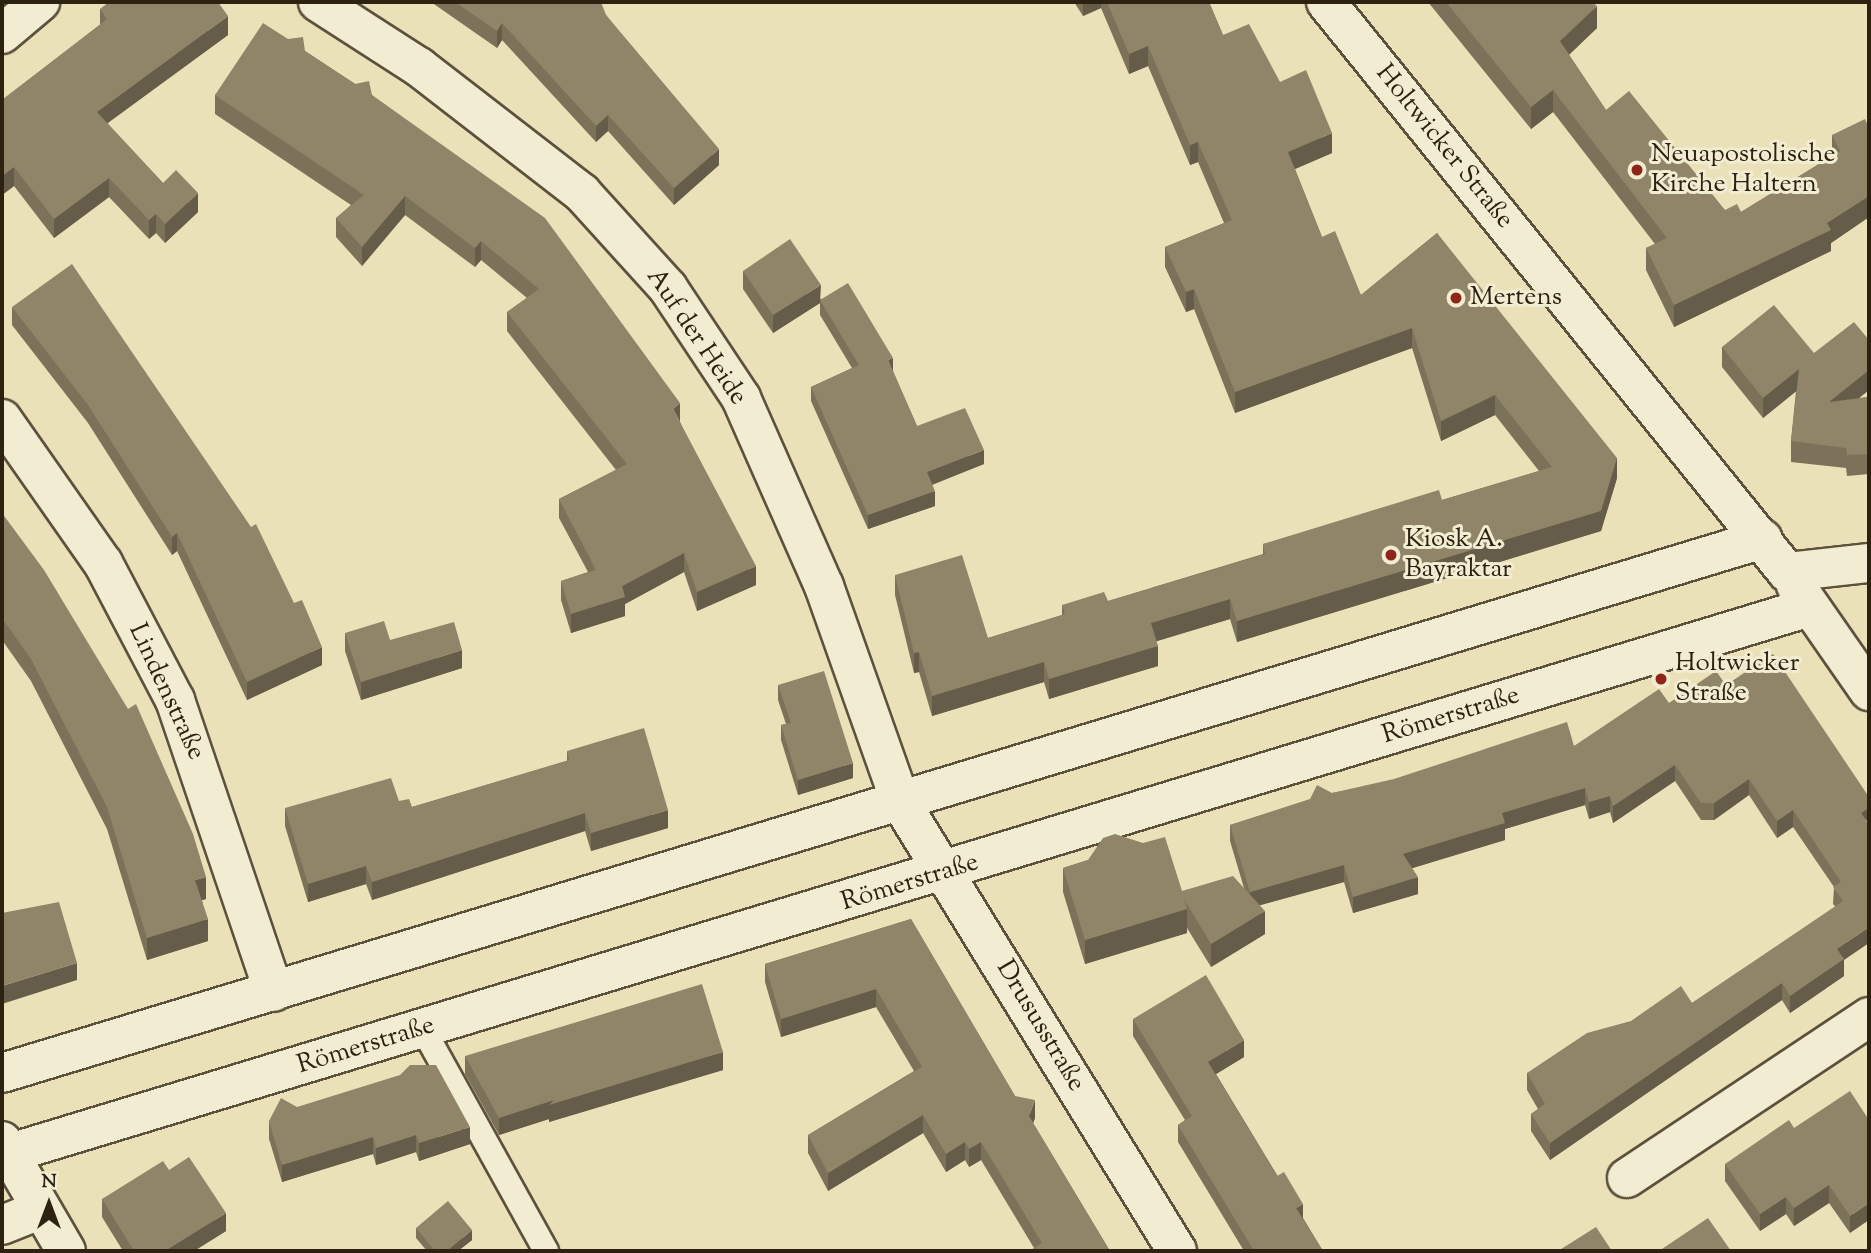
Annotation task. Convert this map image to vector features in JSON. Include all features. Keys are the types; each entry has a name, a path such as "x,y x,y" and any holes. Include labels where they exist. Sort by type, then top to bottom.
{"street":[{"path":"2,34 40,2"},
{"name":"Auf der Heide","path":"318,2 419,67 582,193 668,288 741,398 824,586 901,803"},
{"name":"Holtwicker Straße","path":"1326,2 1763,539 1869,691"},
{"name":"Lindenstraße","path":"2,419 103,563 176,700 274,992"},
{"path":"2,1073 901,803 1763,539"},
{"path":"1787,572 1869,563"},
{"name":"Römerstraße","path":"4,1147 423,1029 946,873 1810,607"},
{"name":"Drususstraße","path":"901,803 1177,1251"},
{"path":"1627,1178 1869,1017"},
{"path":"4,1147 39,1210 66,1251"},
{"path":"2,1225 39,1210"}],"lane":[{"path":"423,1029 546,1251"}],"building":[{"path":"109,2 218,2 228,16 97,112 163,183 176,170 198,193 165,224 156,214 149,220 109,178 54,219 14,167 2,176 2,100 107,19 100,9"},
{"path":"455,2 601,2 606,15 719,149 674,188 608,115 596,126 502,23 497,31"},
{"path":"1107,2 1209,2 1223,35 1249,24 1280,82 1306,70 1332,133 1288,152 1322,237 1335,231 1361,295 1437,233 1617,458 1601,511 1237,621 1230,599 1151,623 1158,646 1049,679 1044,662 932,696 919,652 914,653 895,575 962,555 988,638 1065,614 1062,605 1104,592 1108,601 1265,554 1263,544 1439,490 1442,500 1552,467 1495,395 1441,421 1412,328 1235,392 1194,289 1186,292 1165,247 1232,220 1198,142 1190,145 1148,46 1129,54"},
{"path":"1446,2 1592,2 1597,6 1560,41 1606,110 1629,91 1725,210 1737,204 1741,212 1840,151 1832,135 1865,119 1869,128 1869,196 1827,223 1831,230 1674,305 1646,248 1667,238 1553,90 1531,107"},
{"path":"263,23 288,39 303,37 305,51 355,84 369,81 372,95 545,218 680,403 673,409 756,566 697,592 684,553 622,586 625,597 571,614 561,581 596,570 559,499 627,464 507,312 539,289 481,241 475,248 405,196 362,247 336,218 364,195 215,95"},
{"path":"790,239 821,285 773,315 743,271"},
{"path":"72,264 251,527 256,524 294,603 302,600 322,647 247,682 177,533 172,537 88,405 12,307"},
{"path":"848,283 893,358 888,360 917,426 965,408 984,450 927,472 935,491 868,515 811,387 859,365 820,300"},
{"path":"1774,305 1814,353 1854,322 1869,340 1869,370 1829,402 1869,397 1869,454 1847,455 1846,448 1791,441 1799,369 1763,398 1722,347"},
{"path":"2,513 44,570 128,709 136,704 193,834 206,877 195,880 208,919 147,938 107,807 31,659 2,618"},
{"path":"384,621 390,640 454,622 462,650 361,682 345,633"},
{"path":"1773,654 1869,797 1869,808 1861,813 1869,825 1869,927 1837,949 1844,959 1790,996 1782,983 1550,1143 1531,1114 1545,1104 1527,1073 1587,1033 1631,1021 1681,986 1692,1003 1843,901 1833,887 1841,882 1793,810 1777,821 1749,779 1714,803 1701,803 1675,765 1613,806 1610,796 1589,802 1585,788 1502,813 1505,823 1403,854 1418,877 1353,897 1344,865 1250,892 1230,825 1310,799 1317,785 1332,793 1394,779 1567,722 1574,746 1659,689 1669,703 1716,671 1726,685"},
{"path":"824,671 853,763 798,780 781,725 791,723 778,685"},
{"path":"644,728 668,810 591,833 585,813 372,882 366,866 308,884 285,808 391,778 399,801 409,799 412,807 569,760 567,751"},
{"path":"1115,834 1143,843 1165,837 1182,891 1233,876 1265,911 1211,944 1184,899 1187,909 1085,940 1063,868 1088,860 1103,838"},
{"path":"59,902 77,963 2,986 2,913"},
{"path":"911,919 1015,1096 1035,1100 1029,1116 1110,1251 1029,1251 1042,1243 981,1142 969,1149 965,1142 946,1154 923,1115 828,1173 808,1135 922,1067 876,989 781,1019 765,964"},
{"path":"1206,975 1244,1040 1208,1062 1277,1176 1284,1172 1303,1204 1296,1208 1323,1251 1254,1251 1178,1125 1192,1116 1133,1019"},
{"path":"702,984 723,1052 549,1105 554,1100 499,1118 465,1056"},
{"path":"410,1065 436,1065 470,1127 419,1143 416,1135 376,1148 373,1137 282,1165 269,1121 281,1098 297,1107 400,1075"},
{"path":"1850,1091 1869,1120 1869,1203 1850,1216 1829,1185 1794,1208 1786,1197 1760,1214 1725,1164 1789,1120 1794,1128"},
{"path":"189,1157 226,1213 165,1251 134,1251 102,1199 163,1161 169,1170"},
{"path":"448,1201 472,1230 447,1251 435,1251 416,1228"},
{"path":"1708,1218 1731,1251 1659,1251"},
{"path":"1596,1227 1612,1251 1558,1251"}],"place":[{"name":"Neuapostolische Kirche Haltern","path":"1637,170"},
{"name":"Mertens","path":"1456,298"},
{"name":"Kiosk A. Bayraktar","path":"1391,555"},
{"name":"Holtwicker Straße","path":"1661,679"}]}
